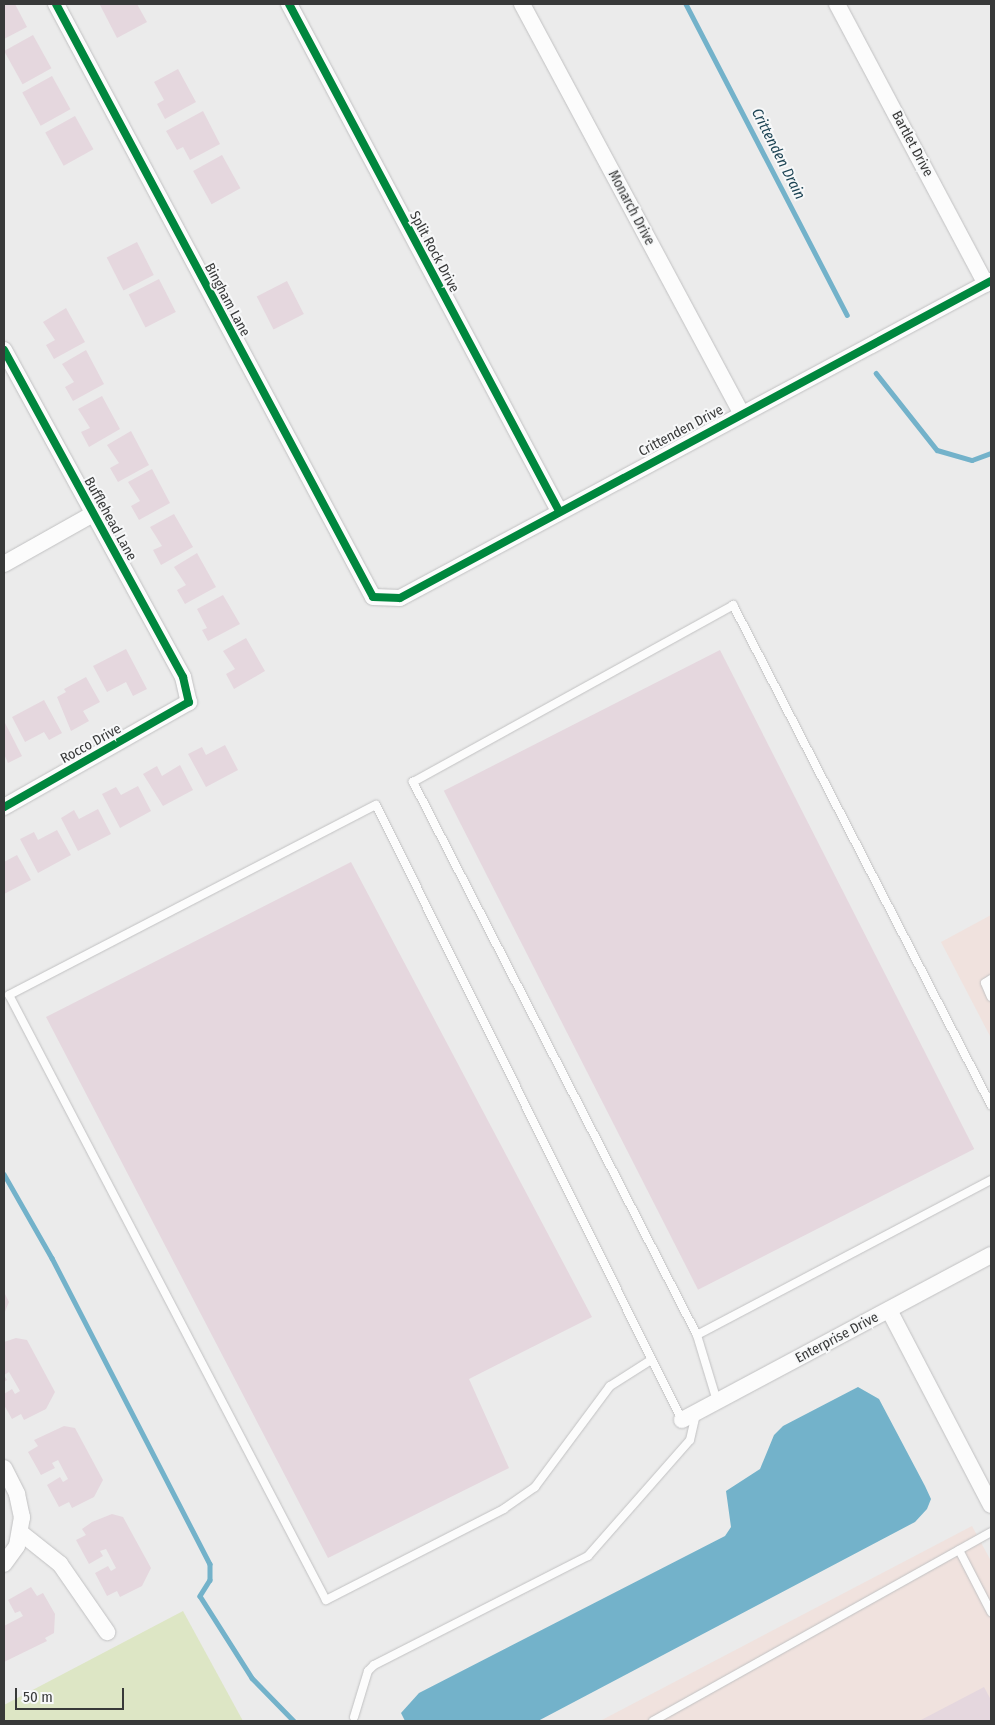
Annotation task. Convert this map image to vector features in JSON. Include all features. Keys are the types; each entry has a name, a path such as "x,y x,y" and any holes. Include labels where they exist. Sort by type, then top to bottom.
{"street":[{"name":"Bingham Lane","path":"56,4 362,579 373,597 384,600"},
{"name":"Split Rock Drive","path":"289,4 559,511"},
{"name":"Monarch Drive","path":"522,4 741,413"},
{"name":"Bartlet Drive","path":"837,4 989,283"},
{"name":"Crittenden Drive","path":"384,600 400,598 741,413 989,283"},
{"name":"Bufflehead Lane","path":"4,350 183,677 189,702"},
{"path":"4,564 93,514"},
{"name":"Rocco Drive","path":"4,807 189,702"},
{"name":"Enterprise Drive","path":"689,1416 991,1255"},
{"path":"889,1310 991,1505"},
{"path":"4,1468 21,1508 21,1533 12,1555 4,1564"},
{"path":"21,1533 60,1564 107,1632"}],"lane":[{"path":"717,1401 696,1334 413,782 732,605 991,1105"},
{"path":"354,1717 368,1671 374,1665 588,1556 690,1440 689,1416 651,1360 376,805 9,995 326,1600 504,1509 536,1487 610,1386 651,1360"},
{"path":"991,979 984,983 991,998"},
{"path":"696,1334 991,1180"},
{"path":"653,1721 991,1532"},
{"path":"959,1550 991,1612"}],"shaded area":[{"path":"991,915 991,1038 941,942"},
{"path":"972,1526 991,1561 991,1721 600,1721"}],"green space":[{"path":"183,1611 243,1721 4,1721 4,1705"}],"water":[{"path":"858,1387 879,1399 931,1499 927,1509 915,1522 538,1721 405,1721 401,1713 419,1693 725,1536 731,1527 726,1491 760,1469 774,1435 783,1426"}],"building":[{"path":"4,4 15,4 27,27 4,39"},
{"path":"137,4 147,22 117,38 100,5"},
{"path":"33,35 51,68 23,84 4,51"},
{"path":"178,69 196,102 165,119 157,104 164,100 154,82"},
{"path":"52,76 70,109 41,126 22,92"},
{"path":"203,111 220,144 190,160 183,147 177,150 166,131"},
{"path":"75,116 93,149 64,166 45,132"},
{"path":"222,155 240,188 212,204 193,171"},
{"path":"137,242 154,275 124,290 107,257"},
{"path":"159,279 176,312 146,327 129,294"},
{"path":"287,281 304,314 274,329 257,296"},
{"path":"66,308 85,342 54,359 46,345 55,340 43,322"},
{"path":"86,350 104,384 73,401 65,387 74,382 62,364"},
{"path":"102,396 120,429 89,447 81,432 90,428 78,409"},
{"path":"131,431 149,465 118,482 110,468 119,463 107,445"},
{"path":"152,469 170,503 139,520 131,506 140,501 128,482"},
{"path":"174,514 193,547 161,565 153,550 162,546 150,527"},
{"path":"197,553 216,587 185,604 177,590 186,585 174,567"},
{"path":"223,595 240,624 208,641 202,630 207,628 197,609"},
{"path":"246,638 265,671 234,689 226,674 235,669 223,651"},
{"path":"126,649 147,689 133,696 126,682 107,692 93,666"},
{"path":"720,650 974,1149 698,1290 444,791"},
{"path":"86,677 100,702 83,711 89,721 71,731 57,697 66,692 64,689"},
{"path":"44,700 62,733 49,740 44,732 25,742 12,717"},
{"path":"4,721 22,756 8,763 4,754"},
{"path":"225,745 238,770 206,787 188,754 202,747 206,755"},
{"path":"180,765 193,790 163,806 143,774 157,766 162,776"},
{"path":"138,786 151,811 120,828 102,794 116,787 121,795"},
{"path":"98,809 111,834 78,851 61,818 74,810 79,819"},
{"path":"57,830 71,855 38,873 20,839 34,832 38,840"},
{"path":"17,855 31,880 4,894 4,862"},
{"path":"351,862 592,1317 469,1379 509,1468 328,1558 46,1017"},
{"path":"4,1292 9,1302 4,1314"},
{"path":"16,1338 27,1340 55,1392 46,1409 24,1420 21,1414 12,1419 4,1405 4,1394 12,1389 15,1394 20,1391 9,1372 4,1375 4,1342"},
{"path":"64,1426 75,1428 103,1480 94,1497 72,1508 69,1502 59,1507 47,1485 60,1477 63,1482 68,1479 58,1460 52,1463 55,1468 41,1475 28,1452 38,1446 34,1440"},
{"path":"112,1514 123,1517 151,1568 142,1586 120,1597 117,1591 107,1596 95,1573 108,1566 111,1571 116,1568 106,1549 100,1551 103,1556 89,1564 76,1540 86,1535 82,1529 92,1522"},
{"path":"31,1587 37,1596 43,1593 55,1614 54,1633 45,1638 47,1641 4,1662 4,1626 23,1616 20,1611 15,1613 8,1600"},
{"path":"984,1687 991,1700 991,1721 919,1721"}],"waterway":[{"name":"Crittenden Drain","path":"686,4 847,315"},
{"name":"Crittenden Drain","path":"876,373 937,450 972,460 991,453"},
{"path":"4,1174 52,1258 210,1564 210,1580 200,1596 252,1678 294,1721"}],"cycle path":[{"path":"56,4 373,597 400,598 991,281"},
{"path":"289,4 559,511"},
{"path":"4,350 183,677 189,702 4,807"}]}
